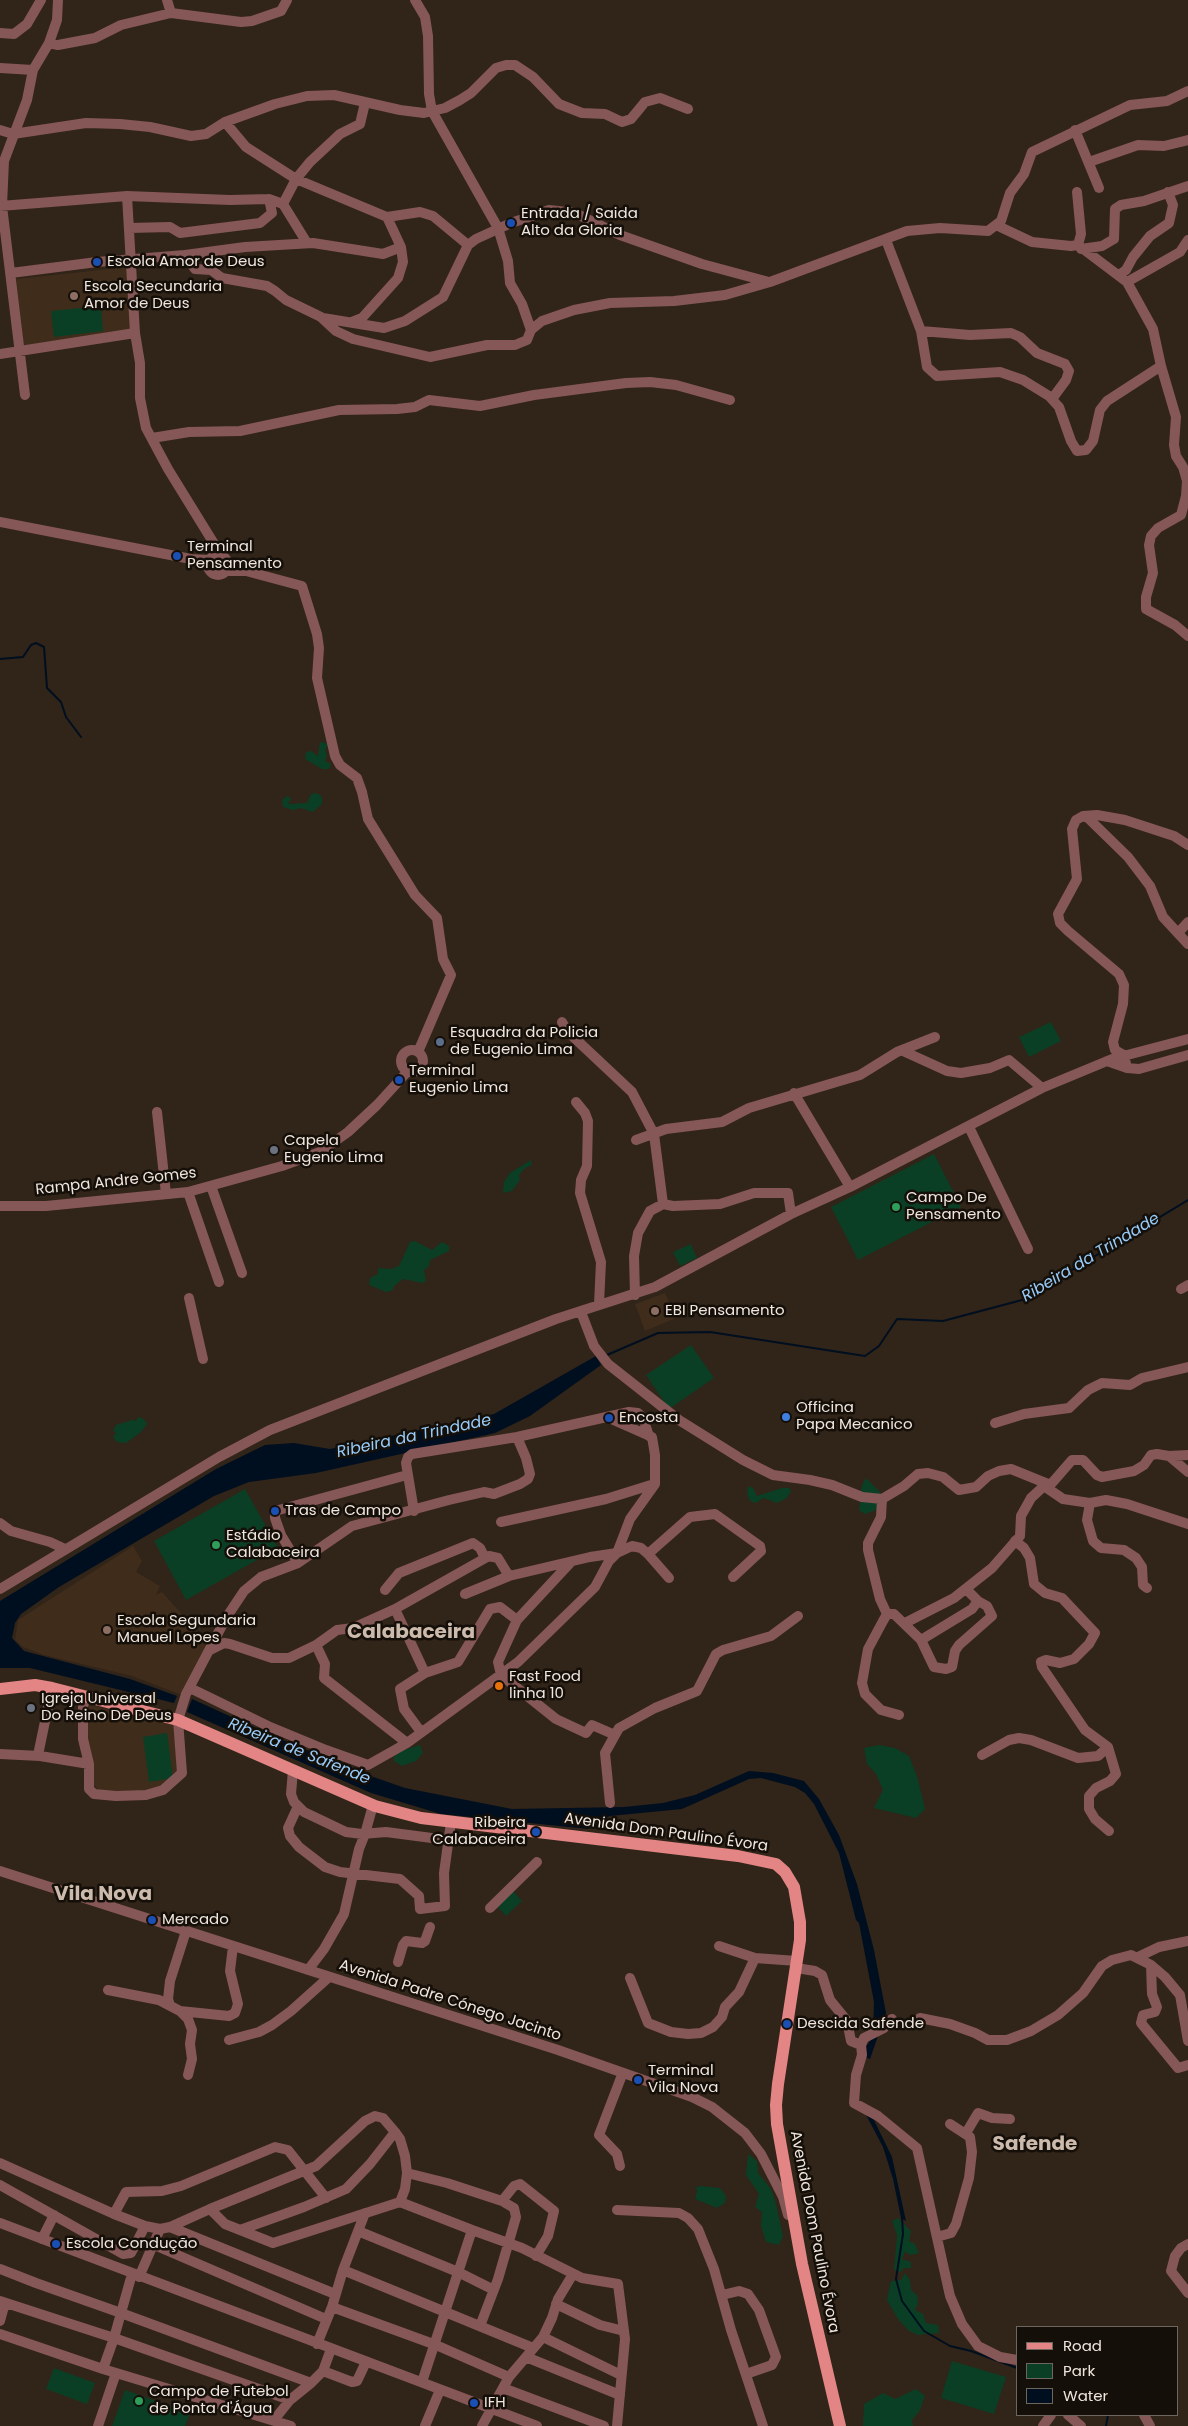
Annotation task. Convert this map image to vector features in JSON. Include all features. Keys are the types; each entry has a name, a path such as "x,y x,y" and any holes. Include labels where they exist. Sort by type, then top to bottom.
{"main road":[{"name":"Avenida Dom Paulino Évora","path":"0,1689 35,1685 179,1716 293,1770 373,1805 420,1818 738,1856 776,1864 785,1872 794,1887 800,1922 797,1964 776,2105 802,2264 822,2359 840,2426"}],"street":[{"path":"0,33 14,34 27,24 41,0"},
{"path":"25,395 11,273 4,257 1,206 4,161 27,100 33,70 49,43 57,20 58,0"},
{"path":"167,0 171,13"},
{"path":"49,43 58,44 94,38 121,24 171,13 241,22 252,21 281,11 287,0"},
{"path":"415,0 422,9 428,36 429,94 432,111 498,228 508,261 510,283 522,304 531,330"},
{"path":"0,130 13,134 86,123 150,127 191,136 206,134 225,122 275,104 308,96 334,95 400,110 424,113 445,108 460,100 471,93 496,68 506,65 514,65 533,76 559,104 582,113 605,114 622,122 631,119 645,102 660,98 688,109"},
{"path":"0,68 33,70"},
{"path":"185,255 195,269 211,270 222,278 267,286 286,300 321,317 333,326 336,331 353,339 430,357 487,345 515,346 527,340 531,330 542,321 574,310 610,303 711,297 770,282 907,231 940,228 988,230 996,225 1006,212 1010,193 1024,174 1032,152 1130,105 1167,101 1188,90"},
{"path":"283,204 296,179 326,146 340,134 360,124 365,103"},
{"path":"225,122 246,147 296,179 387,217 420,212 434,216 468,245"},
{"path":"1075,130 1099,188"},
{"path":"1089,162 1138,145 1164,146 1188,140"},
{"path":"0,147 4,161"},
{"path":"996,225 1032,242 1080,247 1102,246 1114,239 1116,209 1121,205 1144,201 1188,186"},
{"path":"1077,192 1081,234 1080,247"},
{"path":"1123,278 1133,257 1150,236 1169,223 1173,205 1168,192"},
{"path":"1,206 127,196 230,200 270,199 283,204 307,243"},
{"path":"127,196 135,333 140,363 140,398 146,428 205,531 224,558 246,571"},
{"path":"129,228 170,227 180,233 260,223 272,213 270,199"},
{"path":"321,317 372,327 395,326 443,297 468,245 498,228 548,210 575,213 620,235 702,264 770,282"},
{"path":"352,322 362,318 398,278 403,262 401,247 387,217"},
{"path":"886,240 921,332 927,368 937,376 1000,372 1023,380 1052,399 1059,407 1071,441 1077,451 1086,450 1093,441 1100,410 1108,401 1161,366"},
{"path":"1123,278 1180,252 1188,240"},
{"path":"11,273 208,253 245,247 307,243 383,254 401,247"},
{"path":"1080,247 1123,278 1153,329 1161,366 1176,417 1174,445 1176,456 1183,468 1187,481 1186,496 1181,515 1158,528 1151,536 1149,545 1153,573 1146,597 1146,609 1175,625 1188,636"},
{"path":"208,253 211,270"},
{"path":"921,332 970,335 1011,333 1020,337 1037,353 1065,364 1069,371 1066,380 1052,399"},
{"path":"0,354 135,333"},
{"path":"152,438 189,432 240,431 339,410 397,410 415,407 429,400 480,406 534,395 626,383 650,382 676,386 730,400"},
{"path":"0,522 191,559 224,558"},
{"path":"205,531 210,573"},
{"path":"224,558 226,571"},
{"path":"191,559 217,576 226,571 246,571 302,586 317,634 319,648 317,678 334,756 340,765 357,778 368,819 415,895 437,918 443,959 451,975 418,1052"},
{"path":"1124,1055 1114,1050 1113,1042 1123,1004 1124,985 1119,974 1060,923 1058,914 1077,879 1072,829 1076,820 1083,816 1097,815 1126,820 1174,836 1188,845"},
{"path":"1083,816 1088,818 1142,874 1150,886 1163,917 1188,944"},
{"path":"1178,933 1188,922"},
{"path":"562,1022 567,1031 632,1092 654,1134 662,1204"},
{"path":"636,1140 666,1129 722,1122 749,1108 794,1093 860,1075 897,1052 935,1037"},
{"path":"0,1589 219,1457 270,1430 556,1319 662,1284 791,1214 850,1187 1042,1088 1124,1055 1188,1039"},
{"path":"407,1051 418,1052 423,1060 421,1066 415,1071 408,1071 402,1066 402,1056 407,1051"},
{"path":"903,1051 947,1070 961,1073 990,1068 1009,1060 1042,1088"},
{"path":"1107,1061 1127,1068 1139,1069 1188,1054"},
{"path":"1124,1055 1127,1068"},
{"name":"Rampa Andre Gomes","path":"0,1206 46,1206 188,1192 282,1166 320,1152 362,1120 408,1071"},
{"path":"794,1093 850,1187"},
{"path":"576,1102 585,1113 588,1121 587,1166 581,1180 580,1193 601,1262 599,1304"},
{"path":"157,1112 166,1194"},
{"path":"969,1127 1028,1249"},
{"path":"211,1186 242,1273"},
{"path":"188,1192 219,1282"},
{"path":"635,1294 634,1256 638,1233 650,1211 662,1204 673,1206 720,1204 754,1193 788,1193 791,1214"},
{"path":"189,1298 203,1359"},
{"path":"580,1312 594,1346 608,1364 679,1420 743,1460 773,1475 810,1480 832,1485 862,1497 882,1499 904,1486 918,1474 928,1473 943,1477 959,1490 976,1487 988,1476 999,1471 1011,1470 1045,1485 1063,1498 1090,1503 1106,1500 1127,1504 1188,1524"},
{"path":"995,1423 1024,1414 1069,1408 1088,1390 1102,1384 1130,1385 1142,1378 1188,1367"},
{"path":"414,1511 407,1475 406,1460 410,1455 517,1437 629,1412 638,1414 645,1421 649,1436"},
{"path":"188,1691 333,1753 368,1765 407,1743 501,1675 528,1653 595,1587 609,1561 617,1553 630,1519 655,1484 654,1443 652,1437 609,1418"},
{"path":"86,1696 83,1706 83,1739 88,1764 89,1789 94,1794 116,1796 146,1795 163,1790 182,1773 179,1716 188,1691 226,1618 244,1591 261,1577 298,1563 352,1526 484,1492 494,1494 510,1489 528,1479 530,1474 528,1465 517,1437"},
{"path":"904,1623 916,1616 940,1607 992,1568 1020,1536 1021,1516 1031,1498 1045,1485 1052,1483 1072,1460 1083,1460 1097,1475 1102,1477 1134,1471 1144,1465 1151,1456 1188,1455"},
{"path":"1169,1456 1188,1472"},
{"path":"298,1563 281,1535 275,1518 275,1511 407,1475"},
{"path":"501,1522 606,1499 655,1484"},
{"path":"882,1499 881,1517 868,1543 868,1550 880,1599 887,1614"},
{"path":"1090,1503 1087,1520 1093,1541 1101,1548 1124,1550 1136,1558 1142,1567 1143,1585 1147,1588"},
{"path":"648,1554 690,1517 715,1514 760,1546 761,1551 733,1577"},
{"path":"0,1523 11,1531 50,1542 65,1549"},
{"path":"1015,1541 1024,1548 1030,1558 1034,1584 1045,1593 1062,1598 1095,1633 1089,1644 1074,1659 1060,1663 1046,1660 1041,1662 1042,1667 1085,1730 1108,1747 1116,1774 1110,1781 1096,1788 1089,1796 1089,1809 1095,1819 1109,1831"},
{"path":"385,1590 399,1573 473,1543 480,1548 484,1558"},
{"path":"465,1594 509,1576 590,1557 617,1553 632,1546 641,1548 670,1578"},
{"path":"210,1650 224,1643 278,1658 289,1658 316,1645 337,1630 353,1628 395,1609 481,1563 484,1558 493,1556 498,1558 509,1576"},
{"path":"570,1563 516,1620 498,1662 501,1675 556,1719 586,1734 592,1725 615,1735"},
{"path":"887,1614 894,1614 921,1640 934,1666 946,1669 952,1667 955,1651 959,1645 978,1631 992,1616 987,1606 978,1601 966,1589"},
{"path":"921,1640 972,1610 978,1601"},
{"path":"421,1732 404,1709 400,1689 426,1673 458,1662 490,1609 500,1607 516,1620"},
{"path":"395,1609 426,1673"},
{"path":"887,1614 868,1649 862,1683 865,1694 881,1710 899,1715"},
{"path":"610,1803 605,1753 619,1728 630,1720 697,1690 716,1654 723,1650 771,1636 798,1616"},
{"path":"316,1645 324,1664 324,1678 407,1743"},
{"path":"38,1756 52,1688"},
{"path":"982,1755 1009,1740 1019,1738 1030,1740 1078,1758 1098,1756 1108,1747"},
{"path":"0,1754 38,1756 88,1764"},
{"path":"293,1770 291,1794 298,1806 304,1812 346,1832 365,1834 386,1832 447,1840"},
{"path":"308,1970 324,1949 344,1914 358,1849 365,1834 373,1805"},
{"path":"298,1806 288,1828 294,1842 325,1867 353,1873 400,1879 419,1896 420,1909 445,1906 444,1873 447,1840 451,1822"},
{"path":"490,1908 537,1862"},
{"name":"Avenida Padre Cónego Jacinto","path":"0,1871 558,2050 622,2075 692,2097 712,2107 745,2133 761,2154 783,2197 802,2264"},
{"path":"398,1962 406,1941 422,1943 425,1941 430,1927"},
{"path":"170,2005 168,1999 170,1981 186,1931"},
{"path":"1138,1957 1159,1947 1188,1941"},
{"path":"180,2011 229,2016 235,2014 238,2004 230,1971 233,1946"},
{"path":"718,1946 755,1958 797,1964 822,1974 830,2000 847,2022 851,2041 863,2041 884,2028 886,2023 892,2018"},
{"path":"920,2018 950,2024 988,2040 1007,2040 1031,2031 1058,2015 1083,1993 1102,1966 1112,1960 1131,1955 1151,1965 1165,1977 1180,1995 1188,2041"},
{"path":"630,1978 648,2023 671,2032 701,2033 713,2027 722,2017 725,2007 739,1992 755,1958"},
{"path":"1151,1965 1152,1994 1157,2007 1155,2012 1143,2015 1141,2023 1178,2068 1188,2065"},
{"path":"228,2040 259,2032 272,2025 291,2011 329,1977"},
{"path":"108,1990 149,1996 170,2005 188,2019 192,2030 190,2044 192,2059 188,2075"},
{"path":"863,2041 854,2092 854,2103 859,2108 870,2111 917,2148 950,2296 962,2324 978,2346 1000,2357 1016,2360"},
{"path":"620,2166 617,2154 599,2135 622,2075"},
{"path":"966,2133 978,2113 992,2118 1010,2119"},
{"path":"102,2369 135,2276 152,2244 165,2228 316,2166 371,2117 383,2118 400,2140 406,2160 407,2173 405,2188 400,2202"},
{"path":"936,2237 950,2233 956,2224 968,2178 972,2152 972,2142 966,2133 950,2124"},
{"path":"240,2230 326,2198 346,2188 370,2164 395,2132"},
{"path":"114,2214 126,2192 162,2192 188,2184 275,2147 288,2150 306,2170 326,2198"},
{"path":"1,2168 145,2226 165,2228 335,2294"},
{"path":"407,2173 447,2183 502,2201 514,2208 516,2216 498,2279 492,2288 480,2326"},
{"path":"502,2201 514,2186 520,2184 554,2211 548,2236 536,2256"},
{"path":"0,2185 127,2255 131,2252 145,2226"},
{"path":"210,2210 225,2224 273,2243 400,2202 522,2248 573,2274 598,2282 618,2284 625,2353 621,2375 617,2426"},
{"path":"617,2210 679,2213 688,2218 698,2228 722,2295 763,2426"},
{"path":"317,2344 365,2213"},
{"path":"42,2239 54,2215"},
{"path":"0,2224 537,2426"},
{"path":"422,2382 436,2345 472,2230"},
{"path":"358,2232 458,2272 492,2288"},
{"path":"152,2244 326,2319"},
{"path":"1188,2244 1180,2248 1175,2256 1171,2271 1188,2294"},
{"path":"0,2268 36,2284 121,2313 311,2383"},
{"path":"343,2270 533,2348"},
{"path":"482,2426 509,2377 543,2337 556,2304 573,2274"},
{"path":"722,2295 739,2291 748,2294 759,2310 776,2357 772,2365 746,2374"},
{"path":"0,2322 3,2302 114,2338 290,2400"},
{"path":"556,2304 600,2325 624,2331"},
{"path":"332,2307 436,2345 509,2377"},
{"path":"0,2334 102,2369 291,2426"},
{"path":"543,2337 621,2375"},
{"path":"274,2420 290,2400 323,2371 331,2349"},
{"path":"526,2357 620,2395"},
{"path":"323,2371 352,2382 357,2381 366,2362"},
{"path":"98,2426 116,2373"},
{"path":"503,2388 604,2426"},
{"path":"425,2426 440,2390"},
{"path":"1069,2416 1081,2426"}],"shaded area":[{"name":"Escola Secundaria Amor de Deus","path":"128,267 131,330 24,346 16,279"},
{"name":"EBI Pensamento","path":"665,1293 676,1318 645,1331 635,1304"},
{"name":"Escola Segundaria Manuel Lopes","path":"133,1546 142,1561 136,1572 160,1586 156,1595 162,1592 206,1641 207,1646 182,1695 132,1676 44,1655 23,1647 15,1640 18,1620"},
{"path":"90,1705 176,1725 178,1773 169,1783 145,1791 101,1793 93,1784 86,1726 87,1710"}],"green space":[{"path":"101,306 103,331 54,337 51,311"},
{"path":"320,742 329,744 325,750 327,755 325,761 331,764 329,769 322,769 305,759 306,752 311,751 318,756"},
{"path":"317,793 322,797 322,804 313,812 301,808 293,810 283,807 282,800 287,796 291,798 288,804 307,803 311,794"},
{"path":"1051,1022 1061,1041 1029,1057 1019,1037"},
{"name":"Campo De Pensamento","path":"934,1154 961,1207 858,1260 831,1207"},
{"path":"531,1160 532,1165 525,1168 519,1175 520,1180 512,1191 503,1193 504,1182 510,1173"},
{"path":"415,1241 432,1250 442,1242 449,1246 449,1251 430,1260 429,1266 424,1270 426,1281 422,1283 403,1279 394,1286 393,1290 386,1292 369,1285 370,1278 378,1274 378,1268 391,1269 399,1266 410,1242"},
{"path":"691,1244 697,1258 680,1266 673,1252"},
{"path":"691,1345 714,1378 669,1409 646,1375"},
{"path":"138,1417 144,1419 147,1424 141,1432 126,1443 117,1442 113,1437 116,1433 113,1431 116,1425 132,1420 136,1421"},
{"path":"866,1478 886,1498 879,1509 865,1514 859,1510 862,1485"},
{"path":"748,1486 753,1488 757,1496 782,1488 789,1488 791,1491 787,1498 777,1503 764,1498 755,1503 750,1501 747,1494"},
{"name":"Estádio Calabaceira","path":"245,1489 278,1548 186,1600 154,1541"},
{"path":"167,1733 173,1778 149,1782 143,1737"},
{"path":"420,1745 423,1753 416,1761 402,1766 394,1761 394,1756 404,1750"},
{"path":"879,1745 895,1748 909,1756 917,1776 925,1809 916,1818 874,1808 883,1790 876,1774 867,1764 864,1748"},
{"path":"513,1891 522,1901 506,1916 497,1906"},
{"path":"748,2154 757,2161 758,2173 771,2189 783,2236 779,2245 766,2242 761,2226 762,2212 755,2207 759,2194 746,2175"},
{"path":"696,2187 720,2188 726,2196 725,2203 717,2208 695,2199"},
{"path":"898,2218 911,2231 909,2241 915,2244 919,2253 911,2255 905,2252 902,2259 911,2262 911,2268 904,2268 901,2272 894,2270 897,2235 892,2221"},
{"path":"905,2273 910,2280 911,2290 917,2295 918,2304 915,2310 923,2314 926,2323 938,2325 939,2333 918,2335 909,2331 898,2319 887,2300 891,2281 901,2280"},
{"path":"952,2361 1006,2377 994,2414 941,2398"},
{"path":"54,2368 95,2383 87,2404 46,2389"},
{"path":"916,2389 925,2396 919,2412 912,2420 913,2426 863,2426 864,2404 883,2393 895,2399"},
{"name":"Campo de Futebol de Ponta d'Água","path":"125,2390 190,2413 185,2426 112,2426"}],"water":[{"path":"596,1356 601,1365 530,1416 495,1433 316,1473 249,1482 214,1496 59,1587 21,1614 15,1623 12,1638 24,1651 130,1679 177,1696 174,1703 30,1668 0,1668 0,1601 216,1469 265,1445 294,1443 330,1449 494,1414"},
{"path":"192,1699 359,1772 405,1788 512,1809 624,1807 663,1803 695,1795 749,1771 773,1773 804,1781 819,1799 839,1835 857,1884 874,1950 886,2013 870,2059 864,2057 865,2048 873,2037 874,2002 859,1923 856,1920 839,1853 814,1804 805,1793 795,1787 761,1778 749,1779 682,1809 610,1816 595,1822 589,1829 441,1814 371,1793 187,1712"},
{"path":"864,2111 870,2112 892,2157 906,2221 901,2218 893,2179 883,2147"}],"waterway":[{"path":"0,659 23,657 31,645 36,643 44,647 47,688 61,702 66,717 81,737"},
{"name":"Ribeira da Trindade","path":"607,1355 658,1333 710,1332 865,1356 879,1346 897,1319 943,1321 1022,1300 1188,1200"},
{"name":"Ribeira de Safende","path":"902,2217 903,2234 896,2279 902,2301 924,2331 950,2346 971,2351 1016,2368"},
{"name":"Ribeira de Safende","path":"1106,2426 1108,2416"}],"place":[{"name":"Entrada / Saida Alto da Gloria","path":"511,223"},
{"name":"Escola Amor de Deus","path":"97,262"},
{"name":"Escola Secundaria Amor de Deus","path":"74,296"},
{"name":"Terminal Pensamento","path":"177,556"},
{"name":"Esquadra da Policia de Eugenio Lima","path":"440,1042"},
{"name":"Terminal Eugenio Lima","path":"399,1080"},
{"name":"Capela Eugenio Lima","path":"274,1150"},
{"name":"Campo De Pensamento","path":"896,1207"},
{"name":"EBI Pensamento","path":"655,1311"},
{"name":"Officina Papa Mecanico","path":"786,1417"},
{"name":"Encosta","path":"609,1418"},
{"name":"Tras de Campo","path":"275,1511"},
{"name":"Estádio Calabaceira","path":"216,1545"},
{"name":"Escola Segundaria Manuel Lopes","path":"107,1630"},
{"name":"Fast Food linha 10","path":"499,1686"},
{"name":"Igreja Universal Do Reino De Deus","path":"31,1708"},
{"name":"Ribeira Calabaceira","path":"536,1832"},
{"name":"Mercado","path":"152,1920"},
{"name":"Descida Safende","path":"787,2024"},
{"name":"Terminal Vila Nova","path":"638,2080"},
{"name":"Escola Condução","path":"56,2244"},
{"name":"Campo de Futebol de Ponta d'Água","path":"139,2401"},
{"name":"IFH","path":"474,2403"}],"district":[{"name":"Calabaceira","path":"411,1633"},
{"name":"Vila Nova","path":"103,1895"},
{"name":"Safende","path":"1035,2145"}]}
